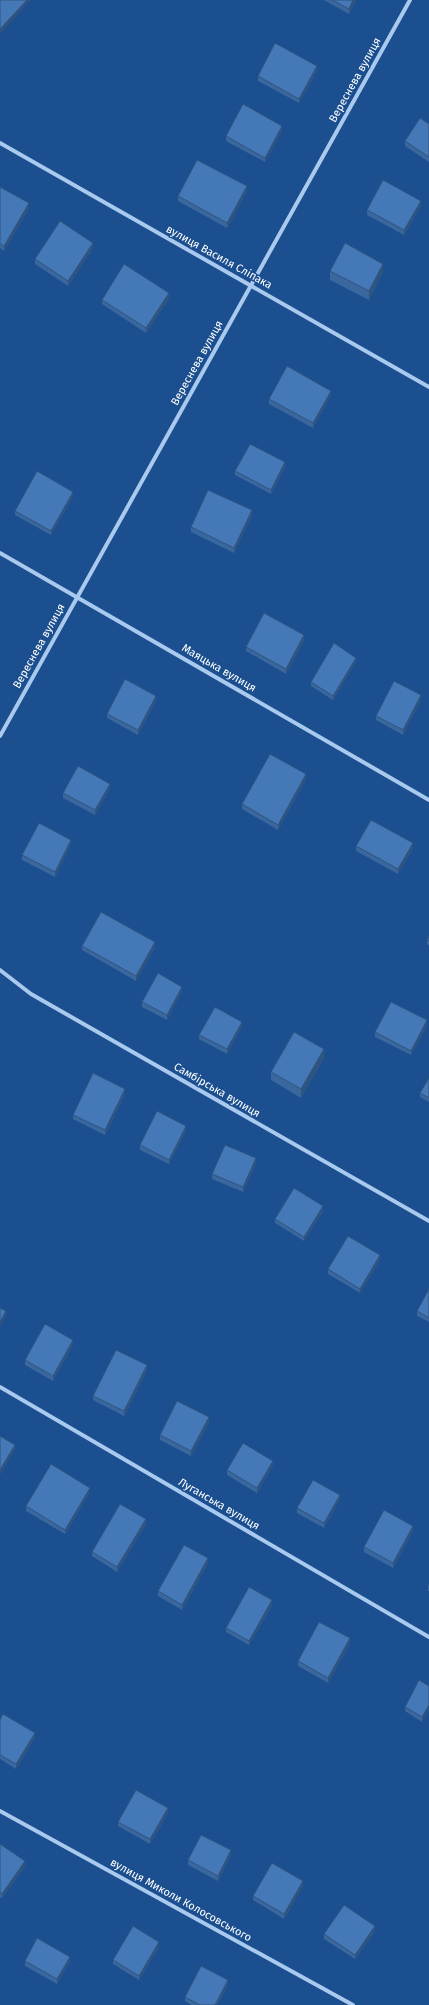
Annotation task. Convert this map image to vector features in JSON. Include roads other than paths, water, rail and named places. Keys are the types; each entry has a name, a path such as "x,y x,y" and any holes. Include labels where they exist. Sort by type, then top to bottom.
{"street":[{"name":"Вереснева вулиця","path":"0,736 410,0"},
{"name":"вулиця Василя Сліпака","path":"0,143 429,387"},
{"name":"Маяцька вулиця","path":"0,553 429,800"},
{"name":"Самбірська вулиця","path":"0,970 31,994 429,1221"},
{"name":"Луганська вулиця","path":"0,1387 429,1637"},
{"name":"вулиця Миколи Колосовського","path":"0,1811 353,2005"}]}
